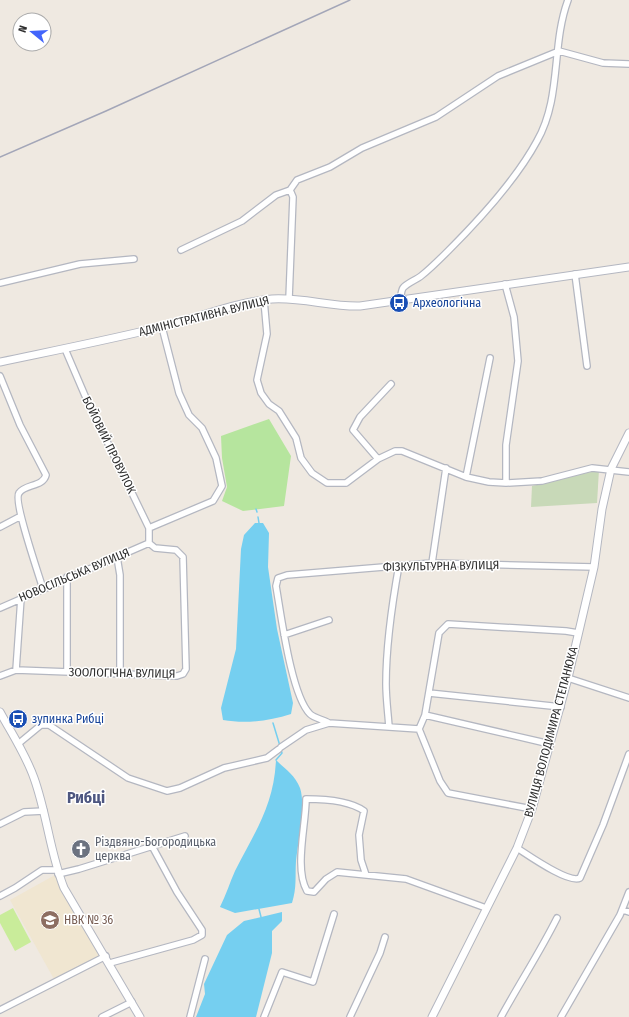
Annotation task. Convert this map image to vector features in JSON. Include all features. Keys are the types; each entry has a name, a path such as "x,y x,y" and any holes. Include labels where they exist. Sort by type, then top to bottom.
{"street":[{"path":"400,300 403,288 420,277 481,217 522,165 537,141 546,122 552,98 556,61 559,52 557,44 561,22 568,0"},
{"path":"181,250 242,221 276,195 290,190 297,180 330,168 362,148 436,117 498,76 559,52 603,63 629,64"},
{"path":"288,299 293,196 290,190"},
{"path":"0,283 80,264 134,259"},
{"name":"АДМІНІСТРАТИВНА ВУЛИЦЯ","path":"0,362 162,327 234,306 264,300 288,299 344,307 629,266"},
{"path":"575,274 587,366"},
{"path":"505,284 514,317 518,361 506,445 506,483"},
{"path":"264,300 267,334 257,380 261,393 269,404 279,411 296,438 301,458 312,473 327,483 346,483 378,459 395,451 402,451 446,468 466,478 506,483 542,481 592,468 629,472"},
{"path":"149,528 213,501 222,486 213,452 202,428 190,415 179,393 162,327"},
{"name":"БОЙОВИЙ ПРОВУЛОК","path":"65,349 86,398 149,528 149,543"},
{"path":"466,478 490,358"},
{"path":"0,376 20,425 46,475 42,482 22,490 18,494 21,516 42,588"},
{"path":"378,459 353,430 360,417 391,384"},
{"name":"ВУЛИЦЯ ВОЛОДИМИРА СТЕПАНЮКА","path":"432,1017 517,848 532,808 568,678 594,566 602,509 611,469 629,433"},
{"path":"432,563 446,468"},
{"path":"0,527 21,516"},
{"name":"НОВОСІЛЬСЬКА ВУЛИЦЯ","path":"0,608 42,588 149,543"},
{"name":"ЗООЛОГІЧНА ВУЛИЦЯ","path":"0,676 16,670 177,676 183,674 186,669 182,556 176,550 155,548 149,543"},
{"path":"117,557 120,575 120,674"},
{"name":"ФІЗКУЛЬТУРНА ВУЛИЦЯ","path":"284,635 276,586 278,578 288,575 432,563 594,566"},
{"path":"389,727 386,684 387,658 392,601 399,565"},
{"path":"67,578 67,672"},
{"path":"16,670 21,598"},
{"path":"329,620 284,635 298,693 310,714 329,723"},
{"path":"532,808 448,793 440,781 419,729 425,715 439,634 448,624 566,630 578,633"},
{"path":"568,678 629,698"},
{"path":"429,693 561,707"},
{"path":"0,712 34,776 44,811 58,872 64,888 106,956 140,1017"},
{"path":"425,715 550,744"},
{"path":"18,744 41,725 49,724 128,778 167,791 180,788 224,768 266,758 306,730 329,723 419,729"},
{"path":"517,848 573,879 580,878 584,872 603,825 629,754"},
{"path":"366,875 361,860 359,835 364,811 358,807 342,802 306,799 301,865 302,883 306,891 314,892 326,879 337,872 366,875 406,879 486,908"},
{"path":"0,824 24,812 44,811"},
{"path":"0,896 42,870 58,872 79,870 185,836"},
{"path":"110,963 193,940 202,935 202,930 177,892 152,846"},
{"path":"561,1017 623,910 629,892"},
{"path":"623,910 629,912"},
{"path":"264,1017 282,972 313,982 334,914"},
{"path":"501,1017 521,980 544,945 557,918"},
{"path":"350,1017 380,953 385,937"},
{"path":"0,1010 106,956"},
{"path":"190,1017 205,959"},
{"path":"102,1017 132,1002"}],"shaded area":[{"name":"НВК № 36","path":"55,875 99,956 55,981 10,900"}],"green space":[{"path":"269,419 291,456 284,506 243,511 222,501 227,487 222,458 221,436"},
{"path":"599,470 597,503 531,507 532,486"},
{"path":"13,908 31,942 15,951 0,923 0,915"}],"water":[{"path":"255,523 263,523 269,533 268,567 277,629 293,703 291,714 283,716 249,722 223,720 221,708 236,649 241,549 244,535"},
{"path":"276,760 290,772 298,783 302,795 302,814 296,861 294,897 292,903 235,913 220,907 235,871 256,831 267,805 272,791"},
{"path":"282,912 282,921 272,931 272,953 256,1017 196,1017 205,994 204,984 227,935 244,921"}],"waterway":[{"path":"258,517 259,523"},
{"path":"273,723 280,746"},
{"path":"276,760 282,753 281,750"},
{"path":"259,909 261,917"}],"railway":[{"path":"0,157 106,111 350,0"}],"place":[{"name":"Археологічна","path":"399,303"},
{"name":"зупинка Рибці","path":"18,719"},
{"name":"Різдвяно-Богородицька церква","path":"81,849"},
{"name":"НВК № 36","path":"50,920"}],"district":[{"name":"Рибці","path":"86,797"}]}
